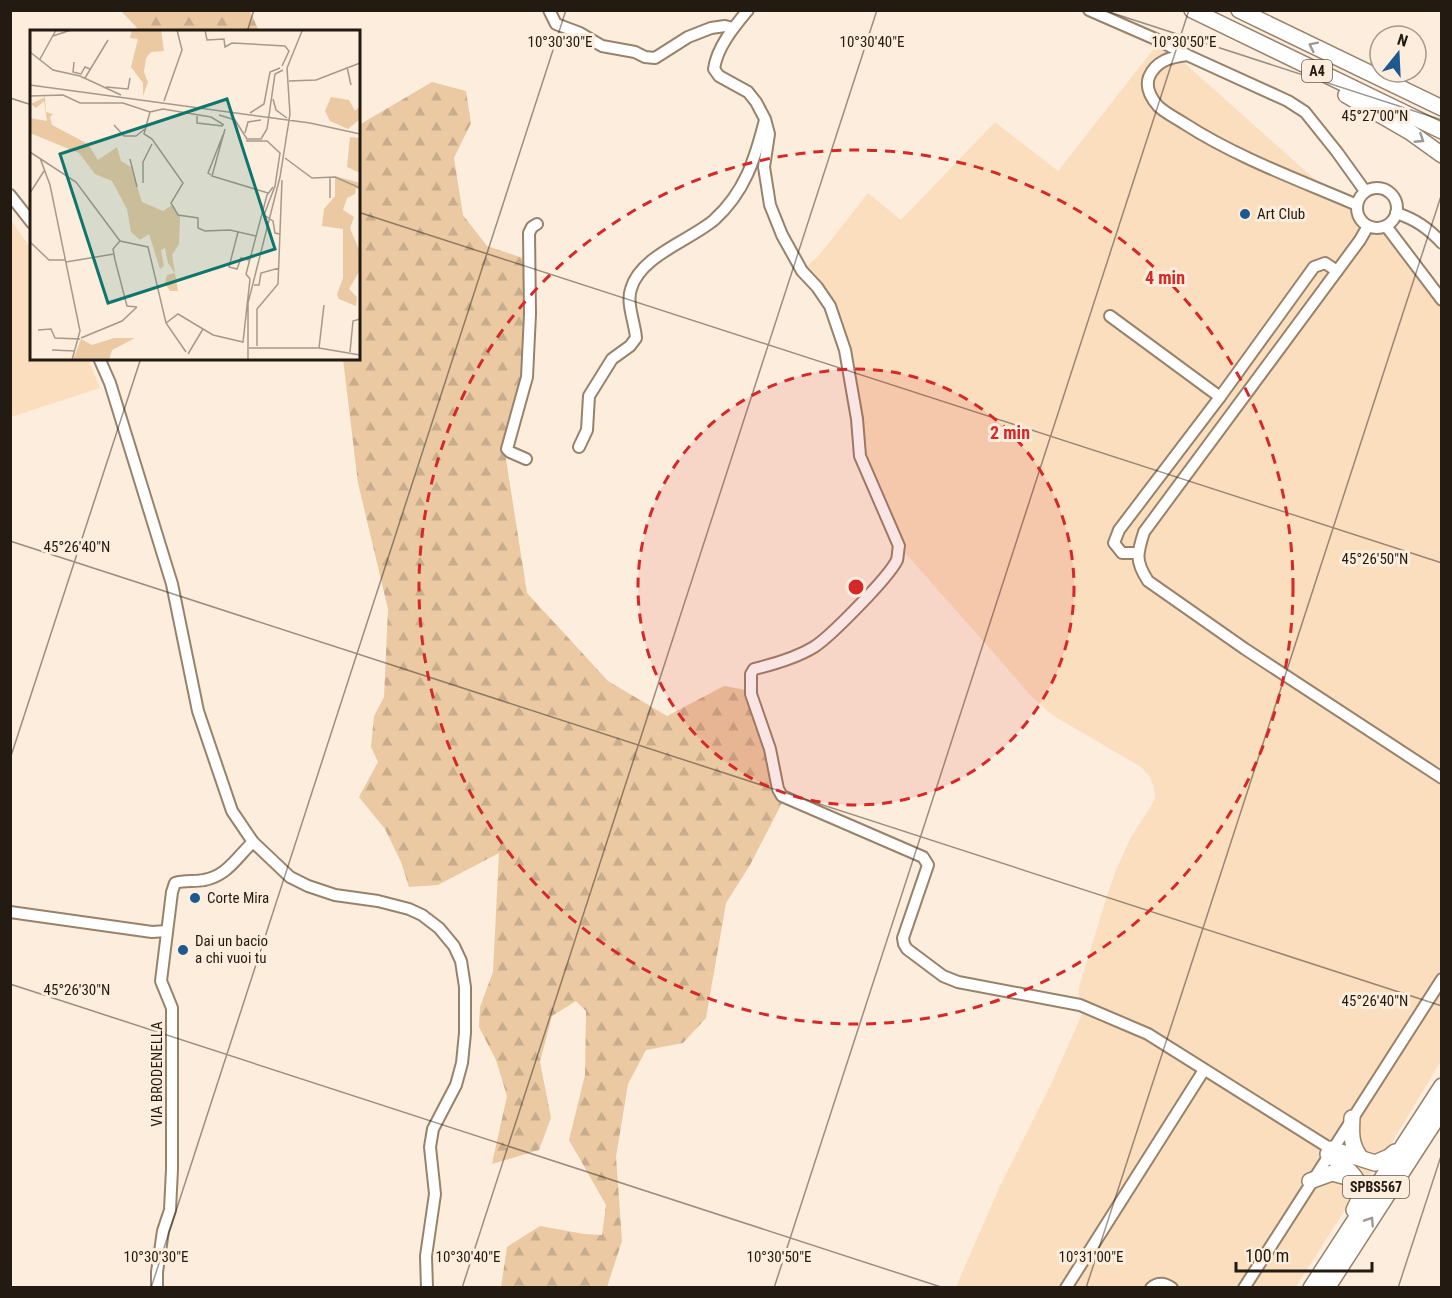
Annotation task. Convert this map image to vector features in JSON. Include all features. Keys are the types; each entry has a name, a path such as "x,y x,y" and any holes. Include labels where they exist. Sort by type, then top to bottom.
{"highway":[{"name":"A4","path":"1192,10 1442,131"},
{"name":"A4","path":"1239,10 1442,108"},
{"path":"1243,35 1410,132 1442,155"},
{"path":"1364,71 1442,101"},
{"name":"SPBS567","path":"1311,1287 1442,1086"},
{"name":"SPBS567","path":"1327,1287 1442,1110"},
{"path":"1352,1118 1351,1137 1354,1149 1367,1162 1380,1162 1403,1144"},
{"path":"1329,1151 1360,1157"},
{"path":"1329,1151 1355,1179 1361,1192 1360,1200 1344,1230 1342,1240"},
{"path":"1310,1181 1332,1173 1355,1179"}],"street":[{"path":"549,10 556,24 580,33 602,46 655,58 688,37 711,28 725,26 733,28"},
{"path":"748,10 733,28 715,62 714,69 719,76 748,92 765,119 769,134 764,166 770,205 782,235 802,271 830,306 845,350 857,419 860,456 899,546 896,560 885,575 828,637 813,648 779,663 754,669 751,674 751,694 770,749 778,789 782,796 923,857 927,861 928,865 903,931 904,944 943,976 958,982 1080,1005 1148,1034 1329,1151"},
{"path":"1089,10 1288,101 1305,112 1365,191"},
{"path":"1187,56 1166,59 1152,71 1148,81 1148,90 1160,107 1209,139 1357,204"},
{"path":"579,447 587,430 589,396 612,360 630,346 636,338 630,291 636,276 661,254 713,220 726,207 747,177 755,160 765,119"},
{"path":"1379,188 1391,194 1397,206 1396,213 1386,226 1380,228 1368,226 1359,217 1357,204 1365,191 1379,188"},
{"path":"10,195 30,220"},
{"path":"1396,213 1414,219 1428,228 1442,243"},
{"path":"526,459 507,449 527,377 530,314 529,233 537,224"},
{"path":"1368,226 1360,240 1144,532 1137,553 1140,568 1148,581 1245,649 1442,778"},
{"path":"1386,226 1442,300"},
{"path":"1137,553 1122,553 1114,543 1119,530 1220,398 1314,267 1325,263 1337,271"},
{"path":"1110,316 1220,398"},
{"path":"100,360 110,383 172,584 198,711 232,811 252,842 290,877 336,896 395,905 422,915 439,928 454,946 461,961 465,987 465,1033 462,1063 456,1085 433,1129 430,1147 435,1194 426,1256 427,1287"},
{"name":"VIA BRODENELLA","path":"156,1287 163,1231 170,1210 172,1169 172,1008 161,981 172,892 175,883 185,880 202,881 216,877 228,869 252,842"},
{"path":"10,912 152,932 167,931"},
{"path":"1244,1287 1329,1151 1442,979"},
{"path":"1066,1287 1204,1070"},
{"path":"1151,1287 1158,1284 1172,1287"}],"shaded area":[{"path":"1160,41 1349,210 1408,242 1441,294 1441,1061 1380,1162 1360,1186 1296,1287 956,1287 999,1188 1052,1082 1082,1014 1078,990 1107,896 1132,835 1155,798 1154,788 1150,777 1141,767 1052,715 1028,693 899,546 860,456 837,326 802,271 820,254 868,193 901,220 995,122 1058,171"},
{"path":"10,219 30,248 30,360 88,360 100,388 11,417"}],"green space":[{"path":"121,11 250,11 259,30 139,30"},
{"path":"432,82 466,91 471,123 454,158 463,215 487,246 523,258 529,289 527,372 505,453 527,593 608,681 667,716 724,686 757,692 785,797 750,865 726,903 706,1018 683,1043 646,1050 628,1084 616,1157 622,1241 607,1287 501,1287 507,1247 540,1226 602,1235 606,1205 569,1140 585,1075 586,1011 576,1001 552,1016 540,1062 551,1118 539,1150 492,1164 507,1096 496,1060 479,1027 480,1007 493,972 499,853 438,885 409,887 401,862 385,829 359,797 378,762 371,747 374,716 384,697 388,609 358,483 343,360 360,360 360,124"}],"place":[{"name":"Art Club","path":"1245,214"},
{"name":"Corte Mira","path":"195,898"},
{"name":"Dai un bacio a chi vuoi tu","path":"183,950"}]}
